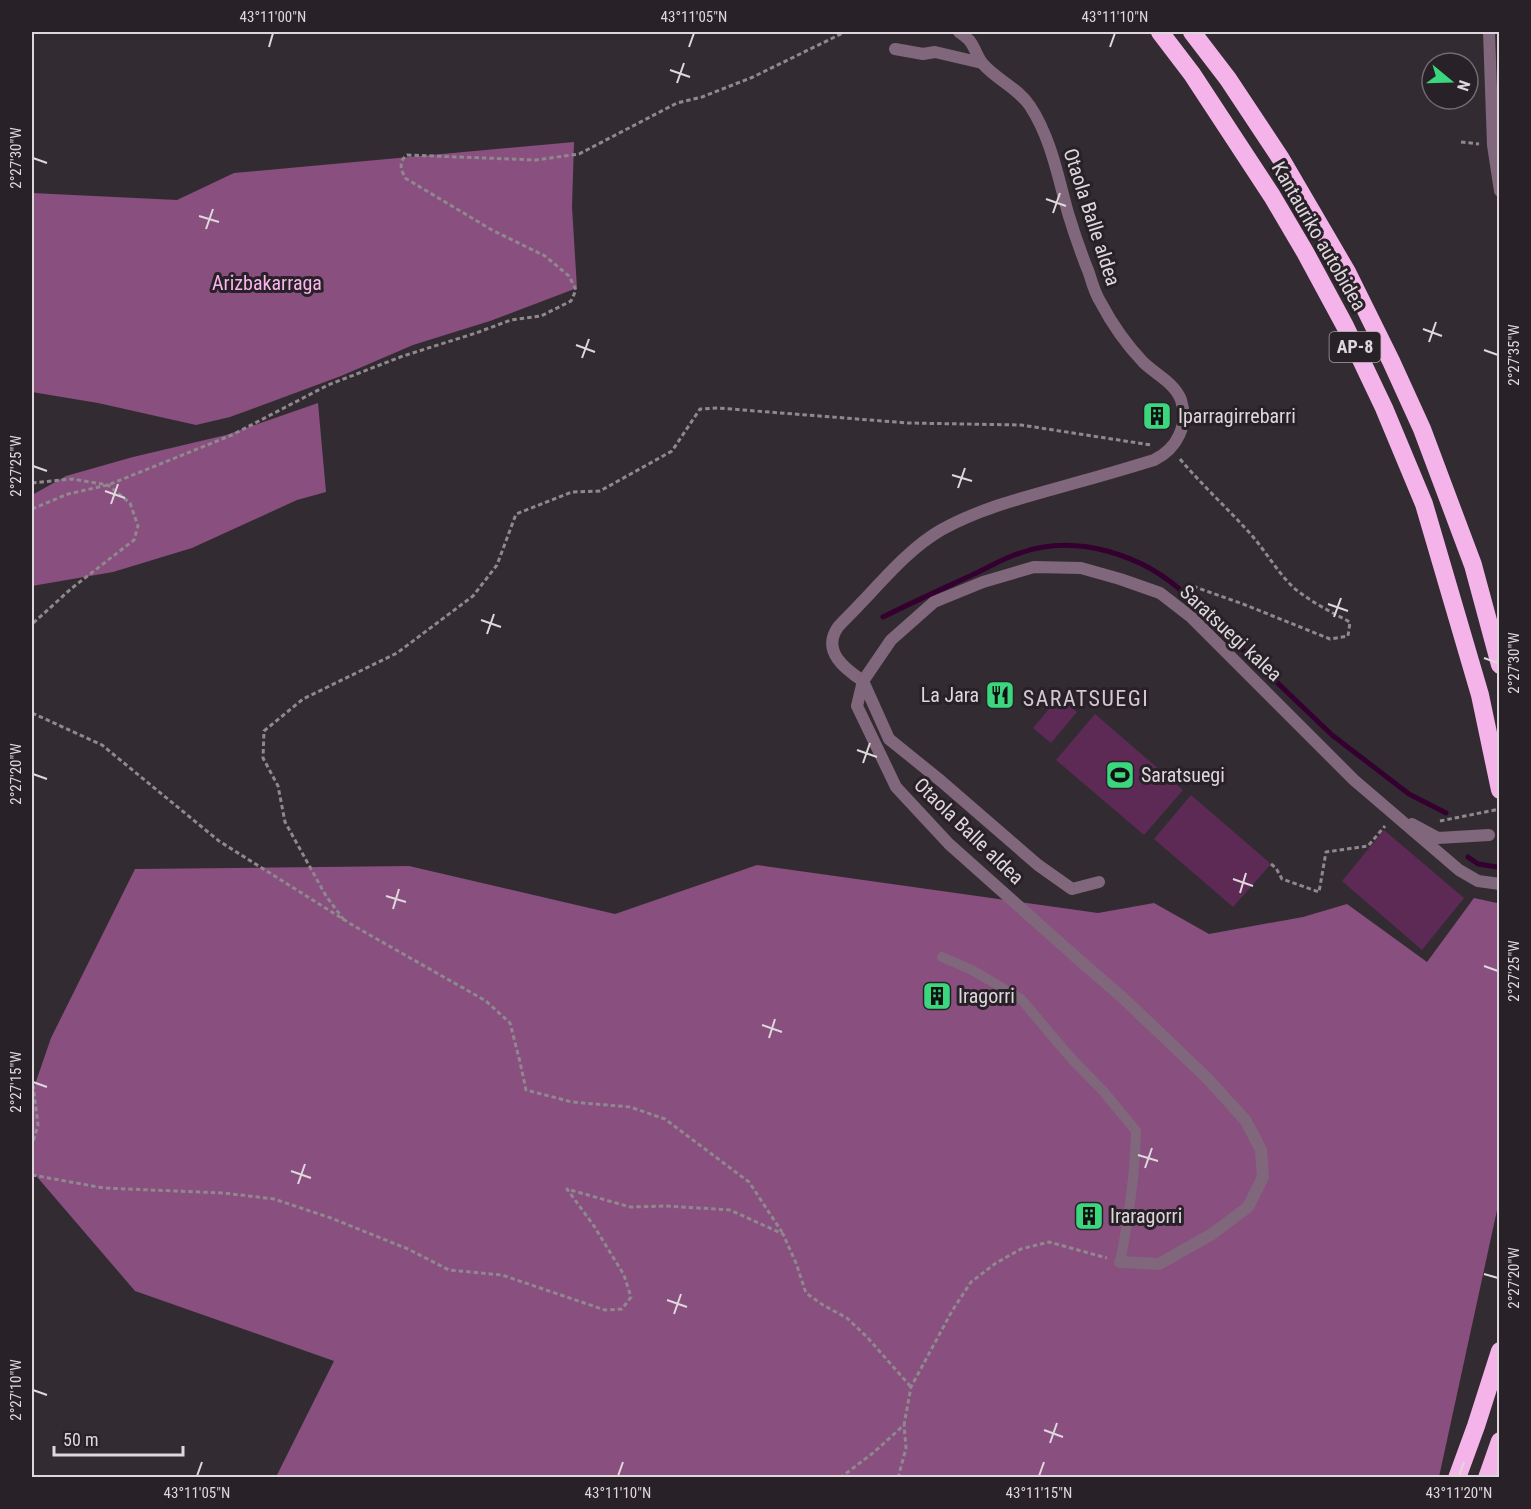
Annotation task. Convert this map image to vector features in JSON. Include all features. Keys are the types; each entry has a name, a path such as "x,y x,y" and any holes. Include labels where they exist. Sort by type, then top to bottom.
{"highway":[{"name":"Kantauriko autobidea","path":"1160,32 1192,74 1245,154 1305,252 1345,326 1384,408 1424,504 1480,695 1500,790"},
{"name":"Kantauriko autobidea","path":"1192,32 1228,79 1281,159 1347,272 1391,361 1422,429 1473,565 1500,665"},
{"path":"1457,1478 1500,1351"},
{"path":"1487,1478 1500,1442"}],"street":[{"name":"Otaola Balle aldea","path":"959,32 969,40 982,63 1021,95 1038,120 1050,148 1068,212 1099,300 1118,332 1143,362 1171,385 1180,399 1183,419 1181,434 1171,448"},
{"path":"1489,32 1493,145 1500,191"},
{"name":"Otaola Balle aldea","path":"895,49 923,54 935,52 982,63"},
{"path":"1099,882 1072,889 1038,865 941,781 889,740 863,681 845,669 836,658 832,640 837,628 891,571 940,531 971,516 1043,492 1154,460 1171,448"},
{"name":"Saratsuegi kalea","path":"863,681 891,640 934,602 983,582 1034,567 1081,568 1120,579 1160,593 1191,617 1347,773 1395,816 1459,870 1478,881 1500,884"},
{"name":"Otaola Balle aldea","path":"863,681 857,706 896,787 949,844 1123,998 1207,1078 1246,1121 1261,1150 1263,1177 1248,1207 1212,1234 1159,1264 1120,1262"},
{"name":"Saratsuegi kalea","path":"1395,816 1438,838 1489,835"}],"lane":[{"path":"942,957 972,970 1021,999 1136,1131 1130,1211 1120,1262"}],"path":[{"path":"32,509 68,494 108,485 232,435 328,385 403,356 511,320 541,316 571,301 576,290 569,276 545,256 492,230 405,178 400,168 402,159 407,155 536,160 579,154 677,103 702,97 753,77 844,32"},
{"path":"344,920 327,896 285,822 278,786 263,758 264,731 303,699 398,653 473,596 497,565 516,514 572,492 600,491 672,451 700,409 718,408 908,423 1021,425 1171,448 1248,531 1294,587 1318,605 1350,622 1348,636 1330,639 1195,587 1191,617"},
{"path":"32,483 72,479 108,485 130,503 138,526 134,540 72,588 32,624"},
{"path":"32,712 102,745 219,841 344,920 486,1001 510,1023 526,1090 572,1102 630,1107 666,1119 749,1182 783,1234 806,1293 854,1324 911,1387"},
{"path":"1432,818 1441,822 1500,809"},
{"path":"1270,864 1276,868 1282,879 1319,892 1326,852 1368,846 1395,816"},
{"path":"32,1077 38,1125 32,1145"},
{"path":"32,1175 104,1188 223,1193 274,1199 331,1218 408,1249 449,1270 502,1275 605,1310 622,1309 631,1297 624,1275 594,1226 567,1189 630,1207 667,1206 730,1210 783,1234"},
{"path":"898,1478 906,1448 904,1425 911,1387 952,1311 972,1282 996,1263 1021,1249 1049,1242 1120,1262"},
{"path":"840,1478 904,1425"}],"shaded area":[{"name":"Saratsuegi","path":"1059,697 1077,712 1051,743 1033,728"},
{"name":"Saratsuegi","path":"1095,714 1183,790 1144,835 1056,760"},
{"name":"Saratsuegi","path":"1191,795 1271,864 1233,907 1154,839"},
{"path":"1384,830 1464,898 1422,950 1342,881"}],"green space":[{"name":"Arizbakarraga","path":"574,142 572,207 577,288 490,321 413,345 341,376 230,417 196,425 98,403 32,392 32,193 177,200 234,173"},
{"path":"318,403 326,492 297,500 192,548 113,572 32,586 32,495 66,476 226,435"},
{"path":"757,865 1098,913 1154,903 1209,934 1303,917 1347,904 1427,962 1474,898 1497,903 1500,928 1499,1201 1439,1477 276,1477 334,1361 135,1291 32,1171 32,1093 51,1038 135,869 409,866 615,914"}],"waterway":[{"name":"Saratsuegi","path":"883,617 1002,560 1042,547 1086,547 1109,552 1150,569 1186,595"},
{"name":"Saratsuegi","path":"1200,609 1332,735 1409,794 1446,813"},
{"name":"Saratsuegi","path":"1468,857 1478,864 1497,867"}],"place":[{"name":"Iparragirrebarri","path":"1157,416"},
{"name":"La Jara","path":"1000,695"},
{"name":"Saratsuegi","path":"1120,775"},
{"name":"Iragorri","path":"937,996"},
{"name":"Iraragorri","path":"1089,1216"}],"district":[{"name":"SARATSUEGI","path":"1086,698"}]}
